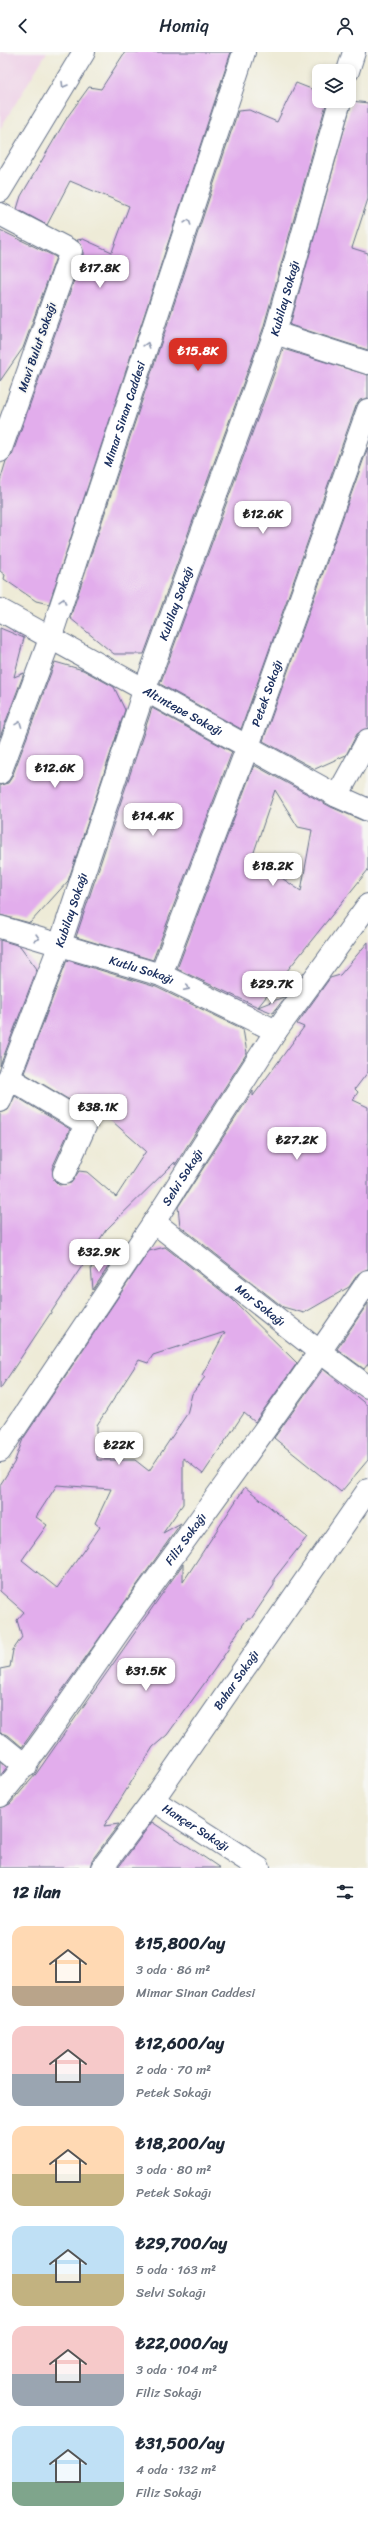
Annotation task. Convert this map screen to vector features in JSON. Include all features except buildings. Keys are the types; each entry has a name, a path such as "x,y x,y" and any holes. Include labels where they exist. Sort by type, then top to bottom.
{"street":[{"path":"0,191 84,52"},
{"name":"Mimar Sinan Caddesi","path":"0,773 50,639 244,52"},
{"path":"350,64 354,52"},
{"name":"Kubilay Sokağı","path":"0,1101 60,944 144,691 275,333 338,108"},
{"name":"Mavi Bulut Sokağı","path":"0,214 71,250 0,451"},
{"path":"275,333 368,363"},
{"name":"Petek Sokağı","path":"162,975 248,746 368,410"},
{"name":"Altıntepe Sokağı","path":"0,610 144,691 248,746 337,796 368,810"},
{"path":"337,796 368,740"},
{"name":"Selvi Sokağı","path":"0,1451 154,1222 276,1030 368,905"},
{"name":"Kutlu Sokağı","path":"0,927 162,975 276,1030"},
{"path":"9,1078 86,1124 64,1173"},
{"name":"Mor Sokağı","path":"154,1222 320,1352 368,1387"},
{"name":"Filiz Sokağı","path":"0,1796 26,1766 113,1639 320,1352 368,1281"},
{"name":"Bahar Sokağı","path":"102,1868 153,1800 368,1490"},
{"path":"0,1745 26,1766"},
{"name":"Hançer Sokağı","path":"153,1800 259,1868"}],"shaded area":[{"path":"0,52 47,52 0,129"}]}
